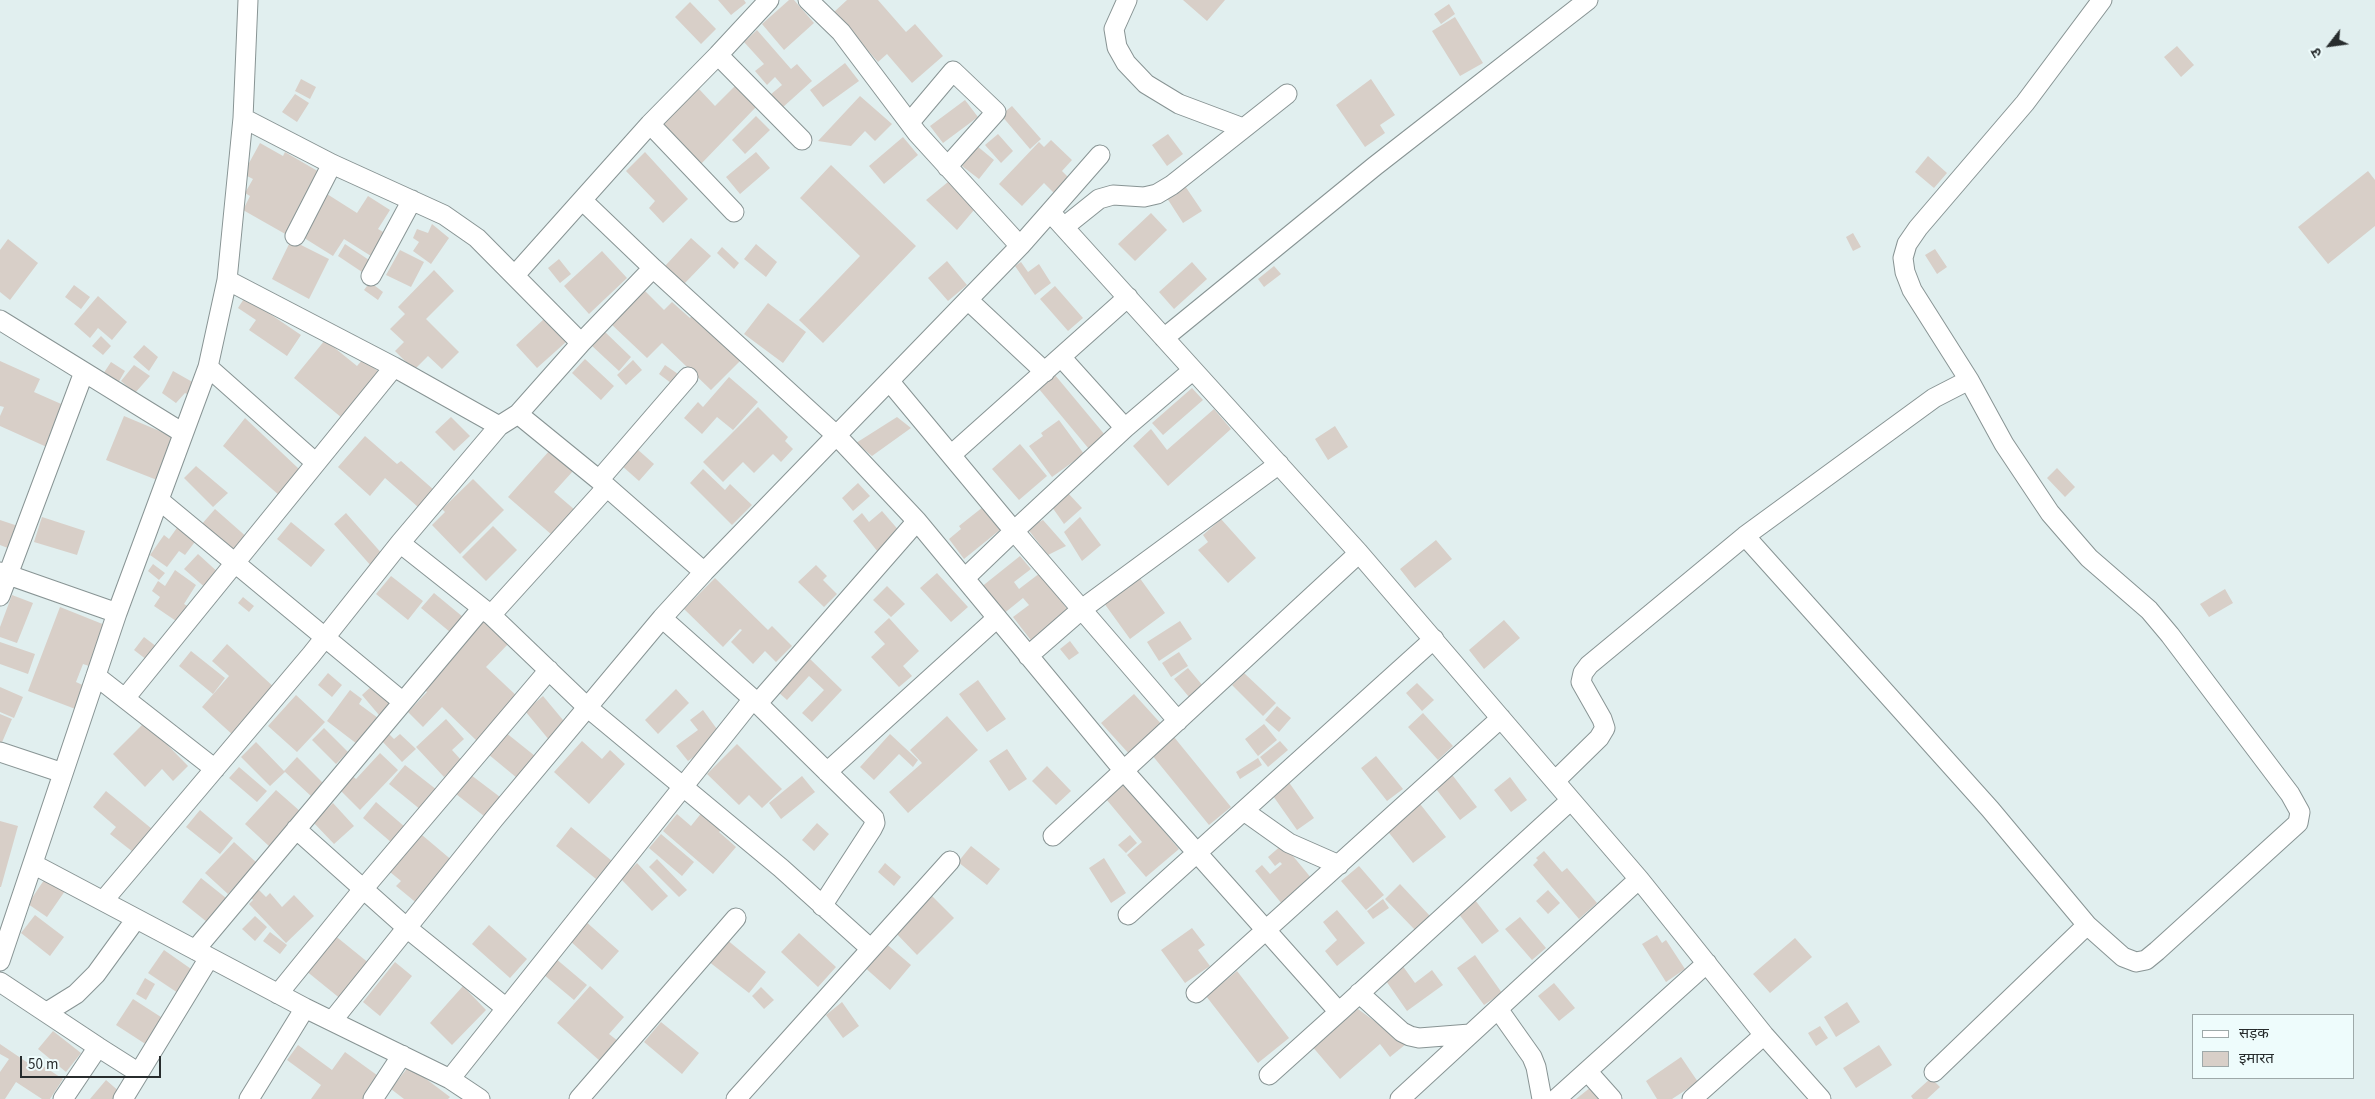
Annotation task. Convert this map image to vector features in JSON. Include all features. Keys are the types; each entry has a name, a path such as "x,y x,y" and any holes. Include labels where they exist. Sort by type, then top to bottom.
{"street":[{"path":"0,961 117,613 208,367 227,280 243,118 248,0"},
{"path":"515,275 650,124 769,0"},
{"path":"808,0 841,32 947,167 1020,246"},
{"path":"1127,0 1114,29 1117,47 1126,63 1146,84 1179,104 1243,128"},
{"path":"1164,338 1374,166 1588,0"},
{"path":"1745,536 1990,809 2087,926 2122,957 2136,962 2146,960 2298,823 2300,812 2284,787 2158,621 2089,558 2062,529 2004,444 1969,380 1912,290 1905,272 1903,258 1907,244 1918,228 2025,103 2102,0"},
{"path":"718,55 802,140"},
{"path":"910,122 953,71 996,112 947,167"},
{"path":"1064,226 1099,199 1113,195 1144,198 1157,194 1287,94"},
{"path":"243,118 332,164 444,215 477,238 581,343"},
{"path":"650,124 734,212"},
{"path":"332,1021 587,707 662,618 704,572 1020,246 1100,155"},
{"path":"295,236 332,164"},
{"path":"371,276 412,200"},
{"path":"582,200 653,268 837,436 917,521 1124,771 1339,1012"},
{"path":"1050,212 1359,552 1639,879 1764,1035 1821,1099"},
{"path":"103,901 215,769 325,637 400,543 499,426 518,414 581,343 653,268"},
{"path":"227,280 394,366 499,426"},
{"path":"952,455 1128,297"},
{"path":"968,300 1045,372"},
{"path":"0,320 183,433"},
{"path":"1061,357 1125,428"},
{"path":"126,697 394,366"},
{"path":"208,367 316,463"},
{"path":"965,578 1125,428 1193,370"},
{"path":"0,596 4,573 84,372"},
{"path":"123,1099 202,954 296,829 403,702 603,483 688,377"},
{"path":"1555,781 1599,738 1605,728 1602,719 1581,682 1583,673 1589,665 1745,536 1934,398 1969,380"},
{"path":"890,382 1014,531 1178,721"},
{"path":"518,414 603,483 704,572"},
{"path":"1028,656 1082,609 1279,464"},
{"path":"158,500 403,702"},
{"path":"450,1079 755,702 917,521"},
{"path":"400,543 487,611 587,707 781,868 871,949"},
{"path":"1053,836 1359,552"},
{"path":"4,573 117,613"},
{"path":"662,618 755,702 868,811 875,823 822,906"},
{"path":"827,772 997,618"},
{"path":"1128,915 1434,640"},
{"path":"278,994 364,888 549,670"},
{"path":"96,676 126,697 215,769"},
{"path":"1196,993 1501,718"},
{"path":"0,752 63,774"},
{"path":"1269,1075 1571,800"},
{"path":"1244,812 1289,843 1339,865"},
{"path":"296,829 407,928 506,1008"},
{"path":"736,1099 950,862"},
{"path":"33,864 305,1008 450,1079 470,1096"},
{"path":"1400,1099 1639,879"},
{"path":"579,1099 736,918"},
{"path":"47,1012 76,994 96,974 136,919"},
{"path":"1934,1072 2087,926"},
{"path":"1556,1099 1707,963"},
{"path":"0,982 139,1072"},
{"path":"1359,993 1402,1032 1410,1036 1425,1038 1470,1034"},
{"path":"249,1099 305,1008"},
{"path":"1498,1010 1532,1057 1536,1067 1542,1099"},
{"path":"1692,1099 1764,1035"},
{"path":"63,1099 98,1047"},
{"path":"373,1099 402,1056"},
{"path":"1587,1071 1612,1099"}],"building":[{"path":"718,0 744,0 746,3 731,15"},
{"path":"789,0 794,0 814,23 784,50 762,24"},
{"path":"847,0 878,0 906,32 915,24 943,56 912,83 887,54 878,62 834,12"},
{"path":"1183,0 1225,0 1207,21"},
{"path":"690,2 716,29 701,44 675,17"},
{"path":"1449,4 1455,14 1441,24 1434,14"},
{"path":"1455,17 1483,63 1460,76 1432,31"},
{"path":"757,30 791,69 797,64 812,81 782,108 770,95 782,85 775,77 767,85 755,71 764,64 744,42"},
{"path":"2177,46 2194,65 2181,77 2164,57"},
{"path":"845,63 859,81 823,107 810,90"},
{"path":"301,79 316,87 310,99 295,91"},
{"path":"1371,79 1395,115 1380,125 1385,133 1365,147 1336,105"},
{"path":"736,85 756,107 700,165 661,125 699,89 715,106"},
{"path":"295,94 309,103 297,122 282,112"},
{"path":"860,96 892,124 875,141 865,131 851,146 818,141"},
{"path":"965,100 978,117 943,143 930,126"},
{"path":"1012,106 1041,139 1030,149 1001,115"},
{"path":"756,116 770,130 745,154 732,140"},
{"path":"998,134 1013,151 1001,163 985,145"},
{"path":"1168,134 1183,154 1167,166 1152,145"},
{"path":"903,137 918,155 884,184 869,166"},
{"path":"1051,140 1072,160 1062,171 1068,177 1054,193 1044,183 1022,206 999,184 1039,142 1044,147"},
{"path":"260,143 283,156 285,152 321,173 287,235 243,210 250,196 245,193 253,179 243,174"},
{"path":"977,146 994,160 979,179 962,166"},
{"path":"645,152 688,199 663,223 649,208 655,201 626,171"},
{"path":"756,152 770,168 740,194 726,177"},
{"path":"1928,156 1947,173 1934,188 1915,172"},
{"path":"831,165 916,246 823,343 799,320 860,256 800,198"},
{"path":"2368,171 2375,180 2375,226 2328,264 2298,227"},
{"path":"948,182 974,210 957,230 926,200"},
{"path":"1183,183 1202,211 1183,223 1165,195"},
{"path":"327,194 357,213 368,196 390,210 378,229 385,233 371,256 344,239 333,256 301,236"},
{"path":"1151,213 1167,230 1135,261 1118,244"},
{"path":"432,224 449,238 431,264 413,251 419,242 413,238 417,229 428,233"},
{"path":"1853,233 1861,247 1853,251 1846,237"},
{"path":"691,238 711,256 684,284 665,266"},
{"path":"8,239 38,263 10,300 0,292 0,250"},
{"path":"291,240 329,259 309,299 272,279"},
{"path":"345,244 372,262 365,274 338,256"},
{"path":"756,244 777,262 766,277 744,259"},
{"path":"722,247 739,263 734,269 717,253"},
{"path":"1935,249 1947,267 1937,274 1925,255"},
{"path":"400,250 424,262 411,287 386,275"},
{"path":"602,251 627,278 589,314 564,286"},
{"path":"559,259 571,274 560,283 548,268"},
{"path":"947,261 967,285 948,301 928,278"},
{"path":"1021,262 1028,272 1039,264 1051,283 1035,295 1015,266"},
{"path":"1192,262 1207,279 1174,309 1159,292"},
{"path":"1274,266 1281,274 1264,287 1258,279"},
{"path":"434,270 454,291 426,319 459,352 442,369 428,356 414,370 395,351 404,342 390,329 405,314 398,307"},
{"path":"370,282 383,292 378,300 364,290"},
{"path":"74,285 90,297 81,309 65,297"},
{"path":"1055,286 1083,318 1068,331 1040,299"},
{"path":"643,289 664,310 672,302 690,318 692,315 740,361 711,390 662,343 647,358 610,323"},
{"path":"98,296 127,322 112,340 98,328 90,338 74,324"},
{"path":"245,297 301,335 287,356 249,330 256,320 238,308"},
{"path":"768,303 806,332 783,363 744,334"},
{"path":"544,319 566,342 537,368 516,345"},
{"path":"604,331 631,357 619,371 591,345"},
{"path":"101,336 111,346 103,355 92,346"},
{"path":"325,340 357,366 363,359 380,373 342,418 294,378"},
{"path":"144,345 158,357 149,371 133,357"},
{"path":"585,359 614,386 601,400 572,373"},
{"path":"633,360 642,370 626,385 617,375"},
{"path":"0,361 40,379 34,392 68,407 49,448 0,426 0,416 4,407 0,406"},
{"path":"111,362 125,371 118,383 103,374"},
{"path":"134,365 150,376 135,393 121,381"},
{"path":"665,365 678,374 671,383 659,374"},
{"path":"173,371 196,384 191,396 185,393 176,403 162,393"},
{"path":"1055,375 1105,435 1089,449 1039,389"},
{"path":"729,377 758,402 733,430 717,417 702,434 684,418 698,402 703,407"},
{"path":"1192,388 1203,400 1163,435 1152,423"},
{"path":"758,407 788,437 785,441 793,449 781,462 773,454 754,473 743,462 723,482 703,462"},
{"path":"1214,409 1231,429 1168,486 1133,446 1151,429 1167,450"},
{"path":"124,416 174,437 157,480 106,460"},
{"path":"451,417 470,436 454,451 435,432"},
{"path":"897,417 911,428 872,456 856,443"},
{"path":"245,418 299,469 280,496 223,446"},
{"path":"1059,420 1084,454 1052,477 1029,446 1043,436 1041,433"},
{"path":"1335,426 1348,447 1328,460 1315,439"},
{"path":"365,436 397,464 401,461 434,490 418,507 385,478 370,496 338,467"},
{"path":"1020,444 1047,476 1019,500 992,469"},
{"path":"636,448 654,464 639,481 621,465"},
{"path":"550,450 573,471 554,492 575,510 552,535 508,497"},
{"path":"196,466 228,493 213,507 184,478"},
{"path":"2057,468 2075,487 2065,497 2047,478"},
{"path":"703,469 725,490 730,484 752,505 732,525 690,483"},
{"path":"473,479 504,510 460,554 432,525 445,512 442,509"},
{"path":"858,483 870,496 853,511 842,498"},
{"path":"1067,492 1082,508 1064,524 1052,507"},
{"path":"983,507 1001,529 964,559 949,539 961,529 959,526"},
{"path":"215,509 249,539 235,555 201,525"},
{"path":"882,511 901,533 878,552 853,521 862,513 869,522"},
{"path":"346,513 384,556 372,567 334,524"},
{"path":"42,517 85,531 77,555 34,542"},
{"path":"1080,517 1101,545 1082,561 1064,532"},
{"path":"1221,519 1256,558 1228,583 1198,550 1208,542 1203,535"},
{"path":"0,520 21,527 13,550 0,545"},
{"path":"1043,520 1066,546 1048,555 1027,528"},
{"path":"291,522 325,550 311,567 277,539"},
{"path":"179,525 197,539 185,555 179,551 167,567 150,555 164,535 169,539"},
{"path":"493,526 517,550 486,581 462,557"},
{"path":"1436,540 1452,559 1415,588 1400,569"},
{"path":"198,554 221,575 208,590 184,569"},
{"path":"1020,556 1031,569 1014,582 1019,589 1040,573 1071,614 1033,643 1013,617 1029,605 1023,598 1002,615 980,588"},
{"path":"153,564 165,573 159,580 148,571"},
{"path":"816,565 827,576 823,580 837,594 824,607 798,582"},
{"path":"175,570 196,585 184,604 189,607 179,623 154,606 160,597 152,591 158,581 165,586"},
{"path":"937,573 968,607 951,622 920,588"},
{"path":"391,576 423,601 408,620 376,594"},
{"path":"1139,577 1165,613 1130,639 1104,603"},
{"path":"715,578 768,630 772,626 792,646 776,662 765,651 753,664 731,642 742,630 740,629 723,647 684,609"},
{"path":"887,586 905,604 891,617 873,600"},
{"path":"2225,589 2233,603 2209,617 2200,604"},
{"path":"434,593 463,617 450,632 421,608"},
{"path":"12,595 33,603 17,643 0,637 0,627"},
{"path":"243,597 254,606 249,612 238,603"},
{"path":"60,607 105,625 89,666 83,664 76,682 87,687 78,710 28,691"},
{"path":"889,618 919,651 903,666 912,676 899,687 871,657 885,644 874,632"},
{"path":"486,619 510,642 486,667 520,699 478,742 442,707 423,727 408,712 427,692 424,689 435,671"},
{"path":"1504,620 1520,638 1484,669 1469,650"},
{"path":"1180,621 1192,639 1159,661 1147,642"},
{"path":"144,637 157,647 147,660 134,650"},
{"path":"1070,641 1079,653 1069,660 1060,649"},
{"path":"0,642 35,654 28,674 0,664"},
{"path":"227,644 276,689 234,736 202,707 229,676 212,661"},
{"path":"191,651 225,678 213,694 179,666"},
{"path":"1179,652 1188,666 1171,677 1162,663"},
{"path":"809,658 842,690 812,722 802,713 824,690 809,676 787,700 777,691"},
{"path":"1188,668 1203,686 1189,697 1174,679"},
{"path":"328,673 342,685 332,697 318,685"},
{"path":"1244,673 1276,703 1263,716 1232,685"},
{"path":"978,680 1006,719 987,732 959,694"},
{"path":"375,683 393,702 379,715 362,695"},
{"path":"1417,683 1434,700 1422,711 1406,693"},
{"path":"0,687 23,697 14,718 0,712"},
{"path":"676,689 689,703 658,734 645,720"},
{"path":"350,690 362,699 359,704 378,718 357,744 327,721"},
{"path":"1134,694 1164,727 1131,756 1101,723"},
{"path":"296,695 325,722 297,752 268,726"},
{"path":"543,696 568,726 550,741 525,711"},
{"path":"1277,706 1291,718 1279,732 1265,720"},
{"path":"703,710 722,736 688,761 676,746 698,730 690,720"},
{"path":"1423,713 1453,746 1438,760 1408,727"},
{"path":"0,714 12,719 0,747"},
{"path":"947,716 978,750 908,813 889,792 922,763 910,750"},
{"path":"446,719 464,739 452,750 462,761 444,777 416,747"},
{"path":"145,722 188,766 173,781 162,769 145,787 113,754"},
{"path":"1264,724 1277,740 1258,756 1245,739"},
{"path":"324,728 348,752 336,764 312,740"},
{"path":"387,732 394,739 400,734 416,749 402,762 380,739"},
{"path":"505,732 535,756 517,778 488,754"},
{"path":"890,734 918,760 913,767 899,754 874,780 860,767"},
{"path":"1174,737 1231,807 1209,825 1152,755"},
{"path":"582,741 602,759 610,750 625,764 589,804 554,772"},
{"path":"1280,741 1288,750 1268,767 1260,757"},
{"path":"256,742 285,772 270,786 241,757"},
{"path":"737,744 782,789 762,808 749,795 739,805 707,774"},
{"path":"1007,749 1027,779 1009,791 989,761"},
{"path":"380,753 398,770 360,810 338,788 351,775 356,779"},
{"path":"1376,756 1403,789 1387,801 1361,768"},
{"path":"297,757 324,784 312,797 284,771"},
{"path":"1258,758 1262,765 1240,779 1236,772"},
{"path":"405,765 437,790 421,810 389,784"},
{"path":"1047,766 1071,791 1056,805 1032,781"},
{"path":"239,767 267,791 257,802 229,778"},
{"path":"1450,772 1477,807 1460,820 1433,785"},
{"path":"471,775 504,800 489,820 456,794"},
{"path":"802,776 815,792 781,819 769,803"},
{"path":"1510,777 1527,800 1511,812 1494,790"},
{"path":"1288,781 1314,818 1297,830 1271,793"},
{"path":"1124,784 1179,849 1146,877 1127,855 1142,842 1106,799"},
{"path":"276,790 301,812 270,847 245,824"},
{"path":"106,791 152,829 133,852 110,834 116,827 93,807"},
{"path":"1417,800 1446,837 1413,863 1386,829"},
{"path":"376,802 405,827 392,843 363,818"},
{"path":"333,803 354,826 334,844 313,822"},
{"path":"200,810 233,838 220,854 186,827"},
{"path":"703,811 723,828 719,832 736,847 713,874 663,831 677,814 691,826"},
{"path":"0,821 18,826 1,887 0,887"},
{"path":"817,823 829,834 814,851 802,840"},
{"path":"571,827 612,861 596,879 556,846"},
{"path":"661,834 694,862 682,876 649,848"},
{"path":"422,835 454,862 419,905 396,886 401,881 390,872"},
{"path":"1130,835 1137,843 1126,853 1118,845"},
{"path":"234,842 257,863 228,894 205,873"},
{"path":"1283,844 1312,879 1282,904 1255,871 1262,865 1270,874 1282,864 1280,862 1275,866 1268,857"},
{"path":"971,846 1000,869 987,885 958,862"},
{"path":"1544,851 1562,872 1567,868 1597,903 1579,919 1533,865 1538,860 1536,858"},
{"path":"1104,858 1126,893 1111,903 1089,868"},
{"path":"657,859 687,890 679,897 649,867"},
{"path":"637,863 668,896 652,911 621,879"},
{"path":"885,863 901,877 894,886 878,872"},
{"path":"1359,866 1384,895 1366,910 1341,881"},
{"path":"46,877 65,891 47,917 28,904"},
{"path":"201,878 226,898 207,922 182,902"},
{"path":"1400,884 1430,916 1415,930 1385,899"},
{"path":"256,887 266,897 270,893 282,907 294,895 314,916 286,943 249,904 253,900 248,894"},
{"path":"1548,890 1560,903 1548,914 1536,901"},
{"path":"930,894 954,918 917,955 893,930"},
{"path":"1383,899 1389,908 1373,919 1367,911"},
{"path":"1475,900 1499,931 1482,944 1458,913"},
{"path":"1337,910 1365,943 1337,966 1325,951 1337,940 1323,922"},
{"path":"35,915 64,937 50,956 21,933"},
{"path":"255,916 267,927 255,941 242,929"},
{"path":"1520,917 1546,948 1532,960 1505,929"},
{"path":"584,920 619,951 602,970 568,939"},
{"path":"489,925 527,959 510,978 472,944"},
{"path":"1192,928 1205,945 1198,950 1210,966 1185,983 1161,950"},
{"path":"270,932 287,945 280,954 263,941"},
{"path":"799,933 836,967 818,987 781,952"},
{"path":"333,934 370,964 342,1000 305,970"},
{"path":"1657,935 1662,943 1666,940 1685,969 1666,982 1642,944"},
{"path":"1795,938 1812,957 1770,993 1753,974"},
{"path":"726,939 766,972 749,993 708,961"},
{"path":"883,941 911,965 890,990 862,965"},
{"path":"164,950 194,971 178,993 148,973"},
{"path":"1475,955 1502,993 1484,1005 1457,968"},
{"path":"555,958 587,985 574,1000 543,974"},
{"path":"395,962 412,976 380,1016 363,1002"},
{"path":"1402,965 1415,983 1432,970 1443,985 1407,1011 1384,978"},
{"path":"1237,971 1289,1038 1258,1063 1206,996"},
{"path":"145,978 155,984 146,1000 136,994"},
{"path":"1554,983 1575,1008 1559,1021 1538,996"},
{"path":"463,986 486,1010 452,1045 430,1023"},
{"path":"590,986 624,1017 609,1034 618,1041 600,1061 557,1023"},
{"path":"761,987 774,1000 764,1009 752,996"},
{"path":"133,999 164,1019 147,1045 116,1025"},
{"path":"842,1002 859,1026 843,1038 826,1015"},
{"path":"1847,1002 1860,1022 1836,1037 1824,1017"},
{"path":"1358,1009 1406,1044 1390,1057 1380,1044 1340,1079 1311,1045"},
{"path":"661,1022 699,1053 682,1074 644,1042"},
{"path":"1820,1026 1828,1038 1816,1046 1808,1033"},
{"path":"53,1031 81,1053 66,1072 38,1049"},
{"path":"0,1044 28,1063 31,1058 63,1079 50,1099 42,1099 16,1082 5,1099 0,1099 0,1072 9,1059 0,1054"},
{"path":"298,1045 332,1070 345,1052 381,1078 366,1099 311,1099 321,1085 287,1060"},
{"path":"1879,1045 1892,1065 1856,1088 1843,1068"},
{"path":"1681,1057 1698,1082 1672,1099 1657,1099 1646,1081"},
{"path":"409,1066 450,1097 448,1099 404,1099 391,1089"},
{"path":"1931,1078 1940,1087 1927,1099 1913,1099 1911,1096"},
{"path":"106,1080 121,1093 116,1099 90,1099"},
{"path":"1591,1087 1601,1099 1576,1099"}]}
